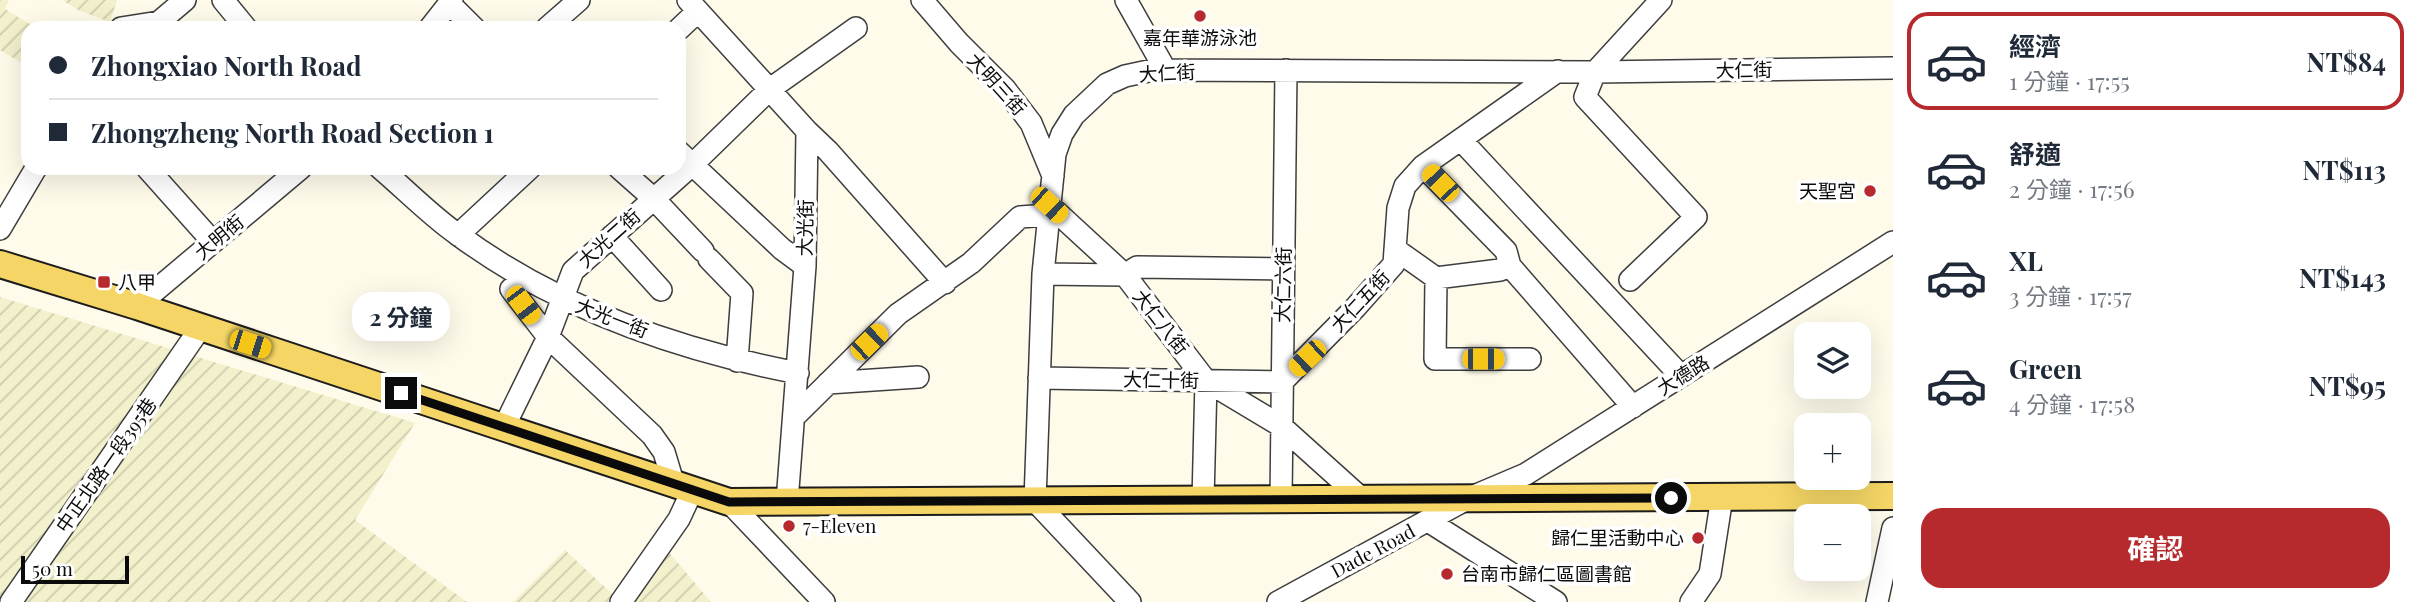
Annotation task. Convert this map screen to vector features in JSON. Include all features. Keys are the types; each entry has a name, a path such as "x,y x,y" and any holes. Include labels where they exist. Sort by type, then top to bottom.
{"main road":[{"path":"0,264 137,306 729,502 1893,496"}],"street":[{"path":"160,21 185,0"},
{"path":"223,0 240,21"},
{"path":"557,21 579,0"},
{"name":"大明三街","path":"922,0 1005,89 1031,123 1054,178"},
{"path":"1126,0 1166,71"},
{"path":"1630,280 1696,218 1585,97 1595,72 1661,0"},
{"path":"436,21 451,2 468,21"},
{"path":"684,21 693,6 828,151 944,283"},
{"name":"大光二街","path":"686,158 770,89 856,28"},
{"name":"大仁街","path":"1035,500 1043,274 1055,154 1062,134 1074,115 1107,84 1125,76 1153,70 1595,72 1893,68"},
{"name":"大仁六街","path":"1281,500 1286,70"},
{"name":"大仁五街","path":"1282,382 1394,264 1398,208 1405,186 1423,166 1559,71"},
{"name":"大光街","path":"787,502 804,266 807,131"},
{"path":"1461,140 1681,376"},
{"path":"686,160 804,266"},
{"path":"1423,166 1506,251 1510,266 1633,407"},
{"path":"0,229 32,175"},
{"path":"153,175 213,242"},
{"name":"大明街","path":"137,306 293,175"},
{"name":"大光一街","path":"388,175 458,236 505,267 562,298 607,318 737,361 798,373"},
{"path":"458,236 523,175"},
{"path":"628,175 654,199 742,293 737,361"},
{"name":"大光二街","path":"504,427 548,337 573,271 654,199 673,175"},
{"path":"795,416 898,314 971,262 1020,217 1048,210"},
{"name":"大仁八街","path":"1048,210 1125,275 1206,381 1281,426 1361,498"},
{"path":"612,236 661,290"},
{"name":"大德路","path":"1467,499 1526,474 1893,242"},
{"path":"1395,249 1436,278 1500,270 1510,266"},
{"path":"1043,274 1125,275 1137,267 1283,269"},
{"path":"1436,278 1435,359 1530,359"},
{"path":"511,289 548,337 652,435 683,485 679,519 621,602"},
{"name":"中正北路一段395巷","path":"11,602 201,327"},
{"path":"828,383 918,377"},
{"name":"大仁十街","path":"1039,378 1282,382"},
{"path":"1203,500 1206,381"},
{"path":"1691,602 1710,574 1722,497"},
{"name":"Dade Road","path":"1278,602 1467,499"},
{"path":"1035,500 1130,602"},
{"path":"729,502 824,602"},
{"path":"1428,522 1556,602"},
{"path":"1877,602 1893,528"}],"shaded area":[{"path":"0,0 9,0 5,9 25,21 21,21 20,62 0,50"},
{"path":"62,0 117,0 110,21 80,11"},
{"path":"0,297 415,423 355,520 467,602 0,602"},
{"path":"565,550 621,602 513,602"},
{"path":"667,550 711,602 632,602"}],"place":[{"name":"嘉年華游泳池","path":"1200,16"},
{"name":"天聖宮","path":"1870,191"},
{"name":"八甲","path":"104,282"},
{"name":"7-Eleven","path":"789,526"},
{"name":"歸仁里活動中心","path":"1698,538"},
{"name":"台南市歸仁區圖書館","path":"1447,574"}],"route":[{"path":"401,393 729,502 1671,498"}]}
